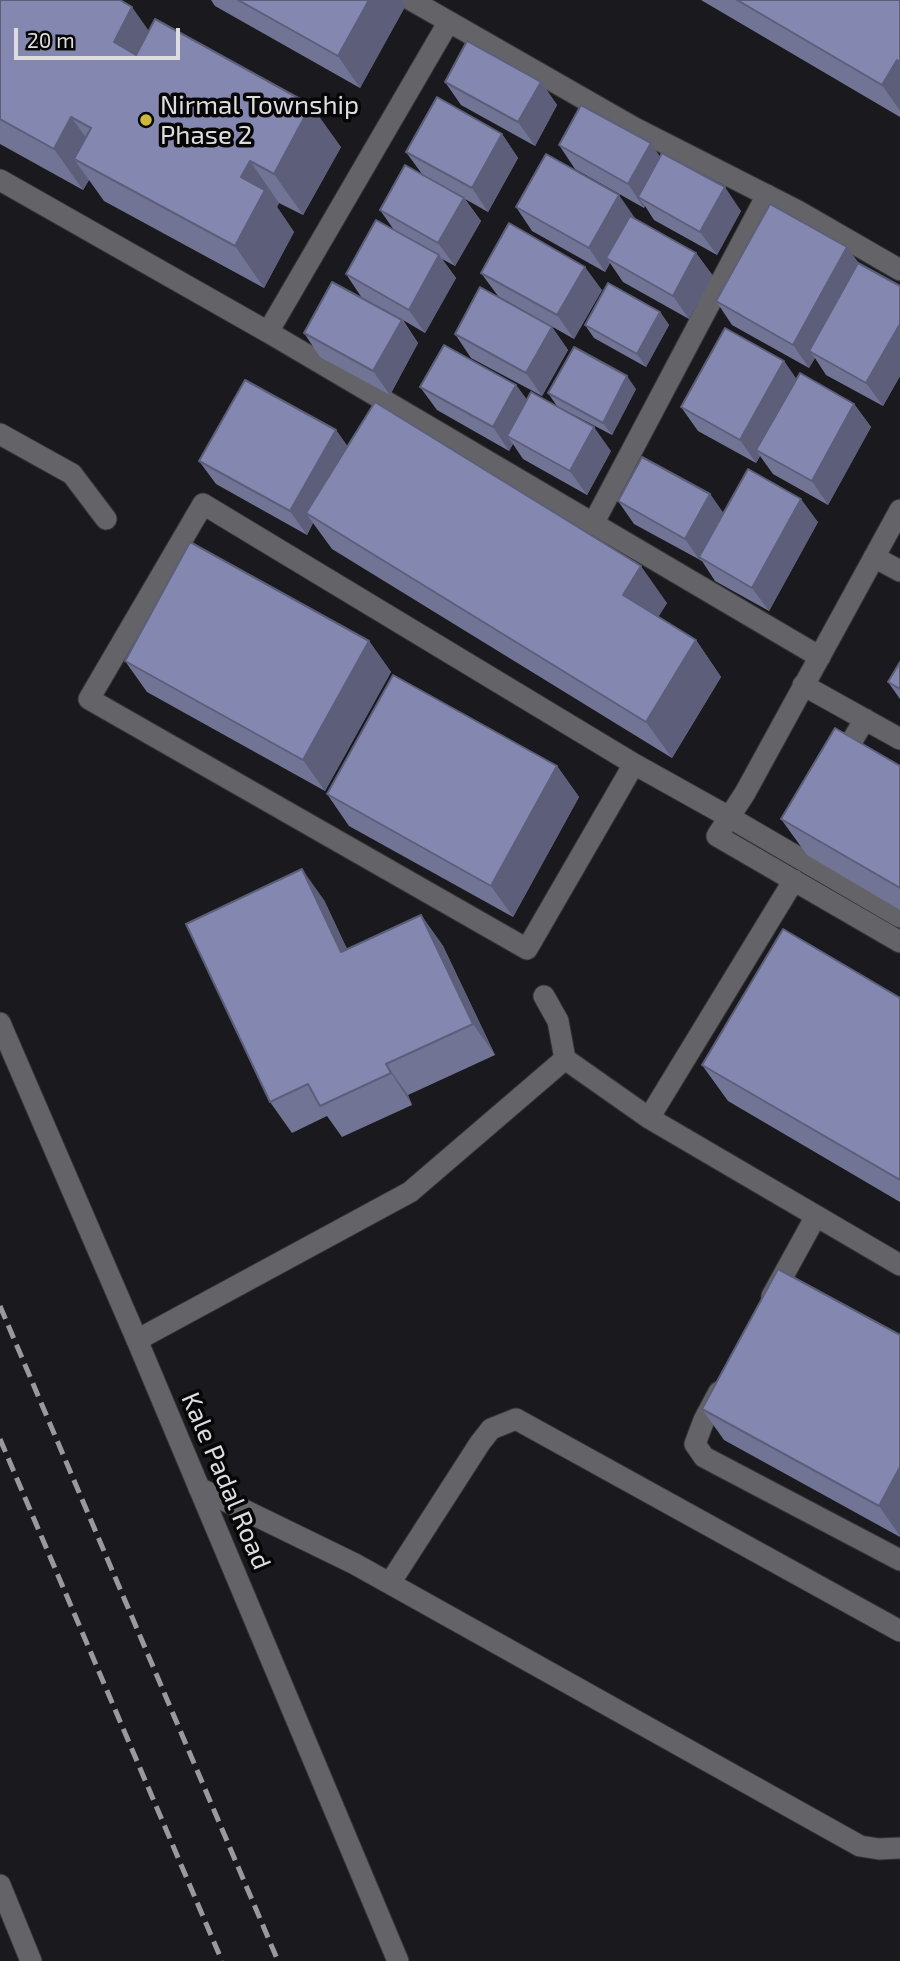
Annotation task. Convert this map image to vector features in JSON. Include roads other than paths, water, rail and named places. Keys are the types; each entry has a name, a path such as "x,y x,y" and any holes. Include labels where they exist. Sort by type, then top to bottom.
{"street":[{"path":"411,0 633,127 766,195 900,270"},
{"path":"268,332 448,23"},
{"path":"0,180 268,332 820,657"},
{"path":"593,524 766,195"},
{"path":"0,434 72,474 106,519"},
{"path":"634,764 527,949 89,699 204,504 634,764 729,817 790,844 900,918"},
{"path":"900,510 745,793 717,836 900,942"},
{"path":"874,557 900,571"},
{"path":"803,685 900,739"},
{"path":"829,779 865,719"},
{"path":"649,1118 794,880"},
{"path":"544,996 558,1021 565,1059 649,1118 900,1265"},
{"name":"Kale Padal Road","path":"0,1023 137,1340 398,1961"},
{"path":"137,1340 410,1192 565,1059"},
{"path":"763,1312 816,1216"},
{"path":"730,1372 704,1420 695,1444 704,1457 900,1560"},
{"path":"390,1583 480,1443 491,1429 516,1419 900,1630"},
{"path":"199,1488 355,1563 860,1846 900,1848"},
{"path":"0,1885 31,1961"}],"railway":[{"path":"0,1306 278,1961"},
{"path":"0,1439 222,1961"}],"place":[{"name":"Nirmal Township Phase 2","path":"146,120"}]}
